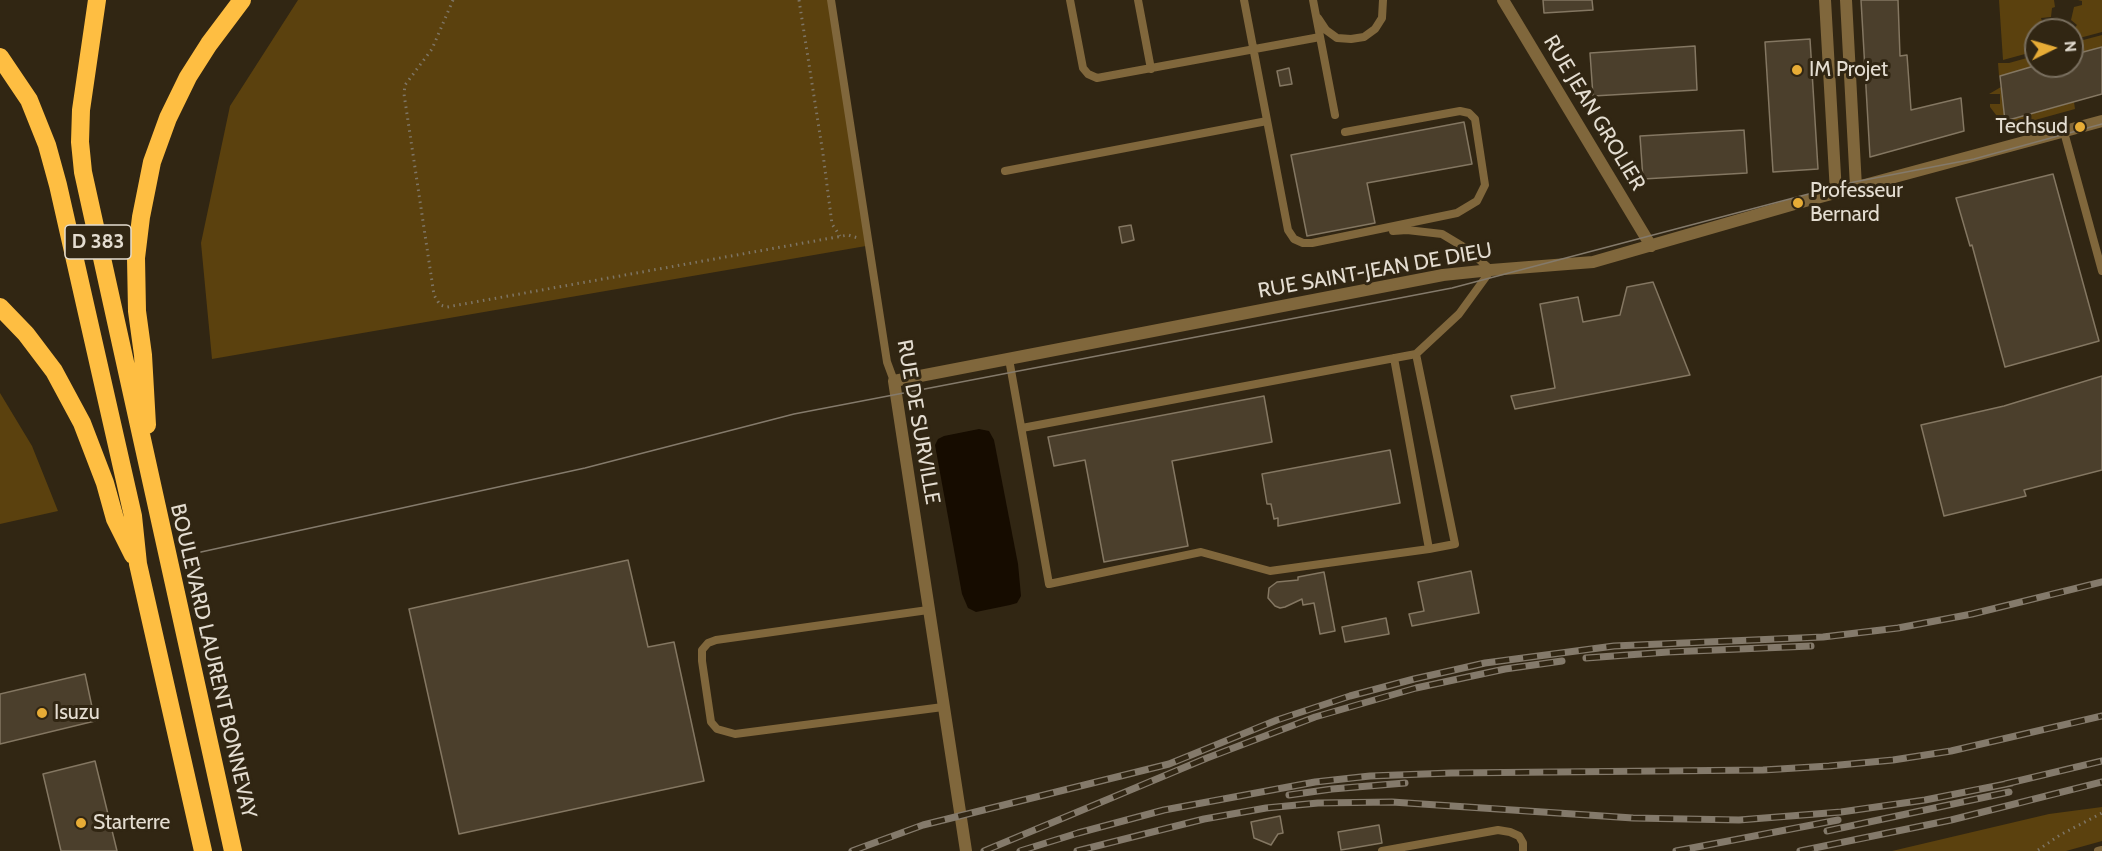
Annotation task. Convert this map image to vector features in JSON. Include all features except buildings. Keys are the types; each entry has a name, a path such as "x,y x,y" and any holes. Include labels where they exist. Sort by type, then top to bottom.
{"highway":[{"name":"D 383","path":"97,0 81,110 80,142 83,172 150,481"},
{"path":"150,481 143,355 137,311 136,258 141,217 152,162 168,118 188,76 242,0"},
{"name":"D 383","path":"0,57 29,100 47,145 74,251 133,516 138,564 203,851"},
{"path":"0,307 26,334 54,371 71,402 82,423 105,483 115,519 138,564"},
{"name":"BOULEVARD LAURENT BONNEVAY","path":"150,481 233,851"}],"street":[{"name":"RUE JEAN GROLIER","path":"1503,0 1651,246"},
{"path":"1826,0 1836,193"},
{"path":"1846,0 1856,187"},
{"name":"RUE SAINT-JEAN DE DIEU","path":"894,381 1443,276 1593,262 1856,187 2102,122"},
{"name":"RUE DE SURVILLE","path":"894,381 966,851"}],"lane":[{"name":"RUE DE SURVILLE","path":"831,0 887,362 894,381"},
{"path":"1070,0 1083,68 1088,74 1097,78 1320,37"},
{"path":"1138,0 1151,69"},
{"path":"1244,0 1288,230 1294,239 1303,243 1312,243 1457,213 1477,201 1485,185 1475,119 1470,113 1460,111 1345,132"},
{"path":"1313,0 1335,115"},
{"path":"1315,13 1326,30 1337,38 1364,37 1375,29 1382,18 1383,0"},
{"path":"1005,171 1267,121"},
{"path":"2064,132 2102,271"},
{"path":"1022,428 1416,354 1459,314 1491,270 1467,249 1442,234 1407,230 1371,231"},
{"path":"1009,359 1049,584 1201,552 1270,571 1455,544 1416,354"},
{"path":"1394,358 1429,549"},
{"path":"928,610 708,643 702,650 702,661 711,722 717,729 735,734 943,707"},
{"path":"1382,851 1498,830 1519,836 1523,843 1522,851"},
{"path":"1403,848 1416,851"}],"path":[{"path":"453,0 432,49 405,85 404,94 434,295 440,305 447,307 840,236 848,235 868,242"},
{"path":"799,0 832,225 840,236"},
{"path":"2038,850 2060,835 2102,813"}],"shaded area":[{"path":"298,0 828,0 866,246 212,359 201,243 230,106"},
{"path":"1999,0 2054,0 2055,7 2052,8 2051,17 2024,18 2024,54 2003,60"},
{"path":"2078,0 2102,0 2102,32 2084,37 2084,18 2071,18 2074,7 2082,5 2082,1"},
{"path":"2102,35 2102,47 2084,52 2084,40"},
{"path":"2024,59 2024,69 1999,76 1998,63"},
{"path":"2001,87 2005,121 2074,102 2075,109 2006,128 1990,107 1990,104 2000,104 2000,94 1989,94"},
{"path":"0,393 32,446 58,511 0,524"},
{"path":"979,429 989,431 994,440 1018,564 1021,596 1017,603 976,612 968,608 962,594 935,445 938,439 944,436"},
{"path":"2102,807 2102,841 2066,851 1892,851 2049,814"}],"tram line":[{"path":"201,552 585,468 794,414 1452,288 1854,182 1974,159 2102,124"}],"railway":[{"path":"852,851 923,825 1169,764 1277,720 1350,696 1485,663 1614,646 1823,637 1898,628 1972,614 2102,582"},
{"path":"1586,658 1811,646"},
{"path":"984,851 1207,758 1315,717 1416,688 1505,669 1562,661"},
{"path":"1020,851 1164,810 1315,782 1370,776 1451,773 1763,770 1829,766 1893,760 1951,751 2102,716"},
{"path":"2005,784 2102,761"},
{"path":"1800,851 1951,820 2102,782"},
{"path":"1289,795 1405,783"},
{"path":"1077,851 1204,819 1266,808 1318,803 1392,802 1633,818 1739,820 1841,812 1925,800 2011,783"},
{"path":"1827,831 2009,792"},
{"path":"1676,851 1838,820"}],"place":[{"name":"IM Projet","path":"1797,70"},
{"name":"Techsud","path":"2080,127"},
{"name":"Professeur Bernard","path":"1798,203"},
{"name":"Isuzu","path":"42,713"},
{"name":"Starterre","path":"81,823"}]}
